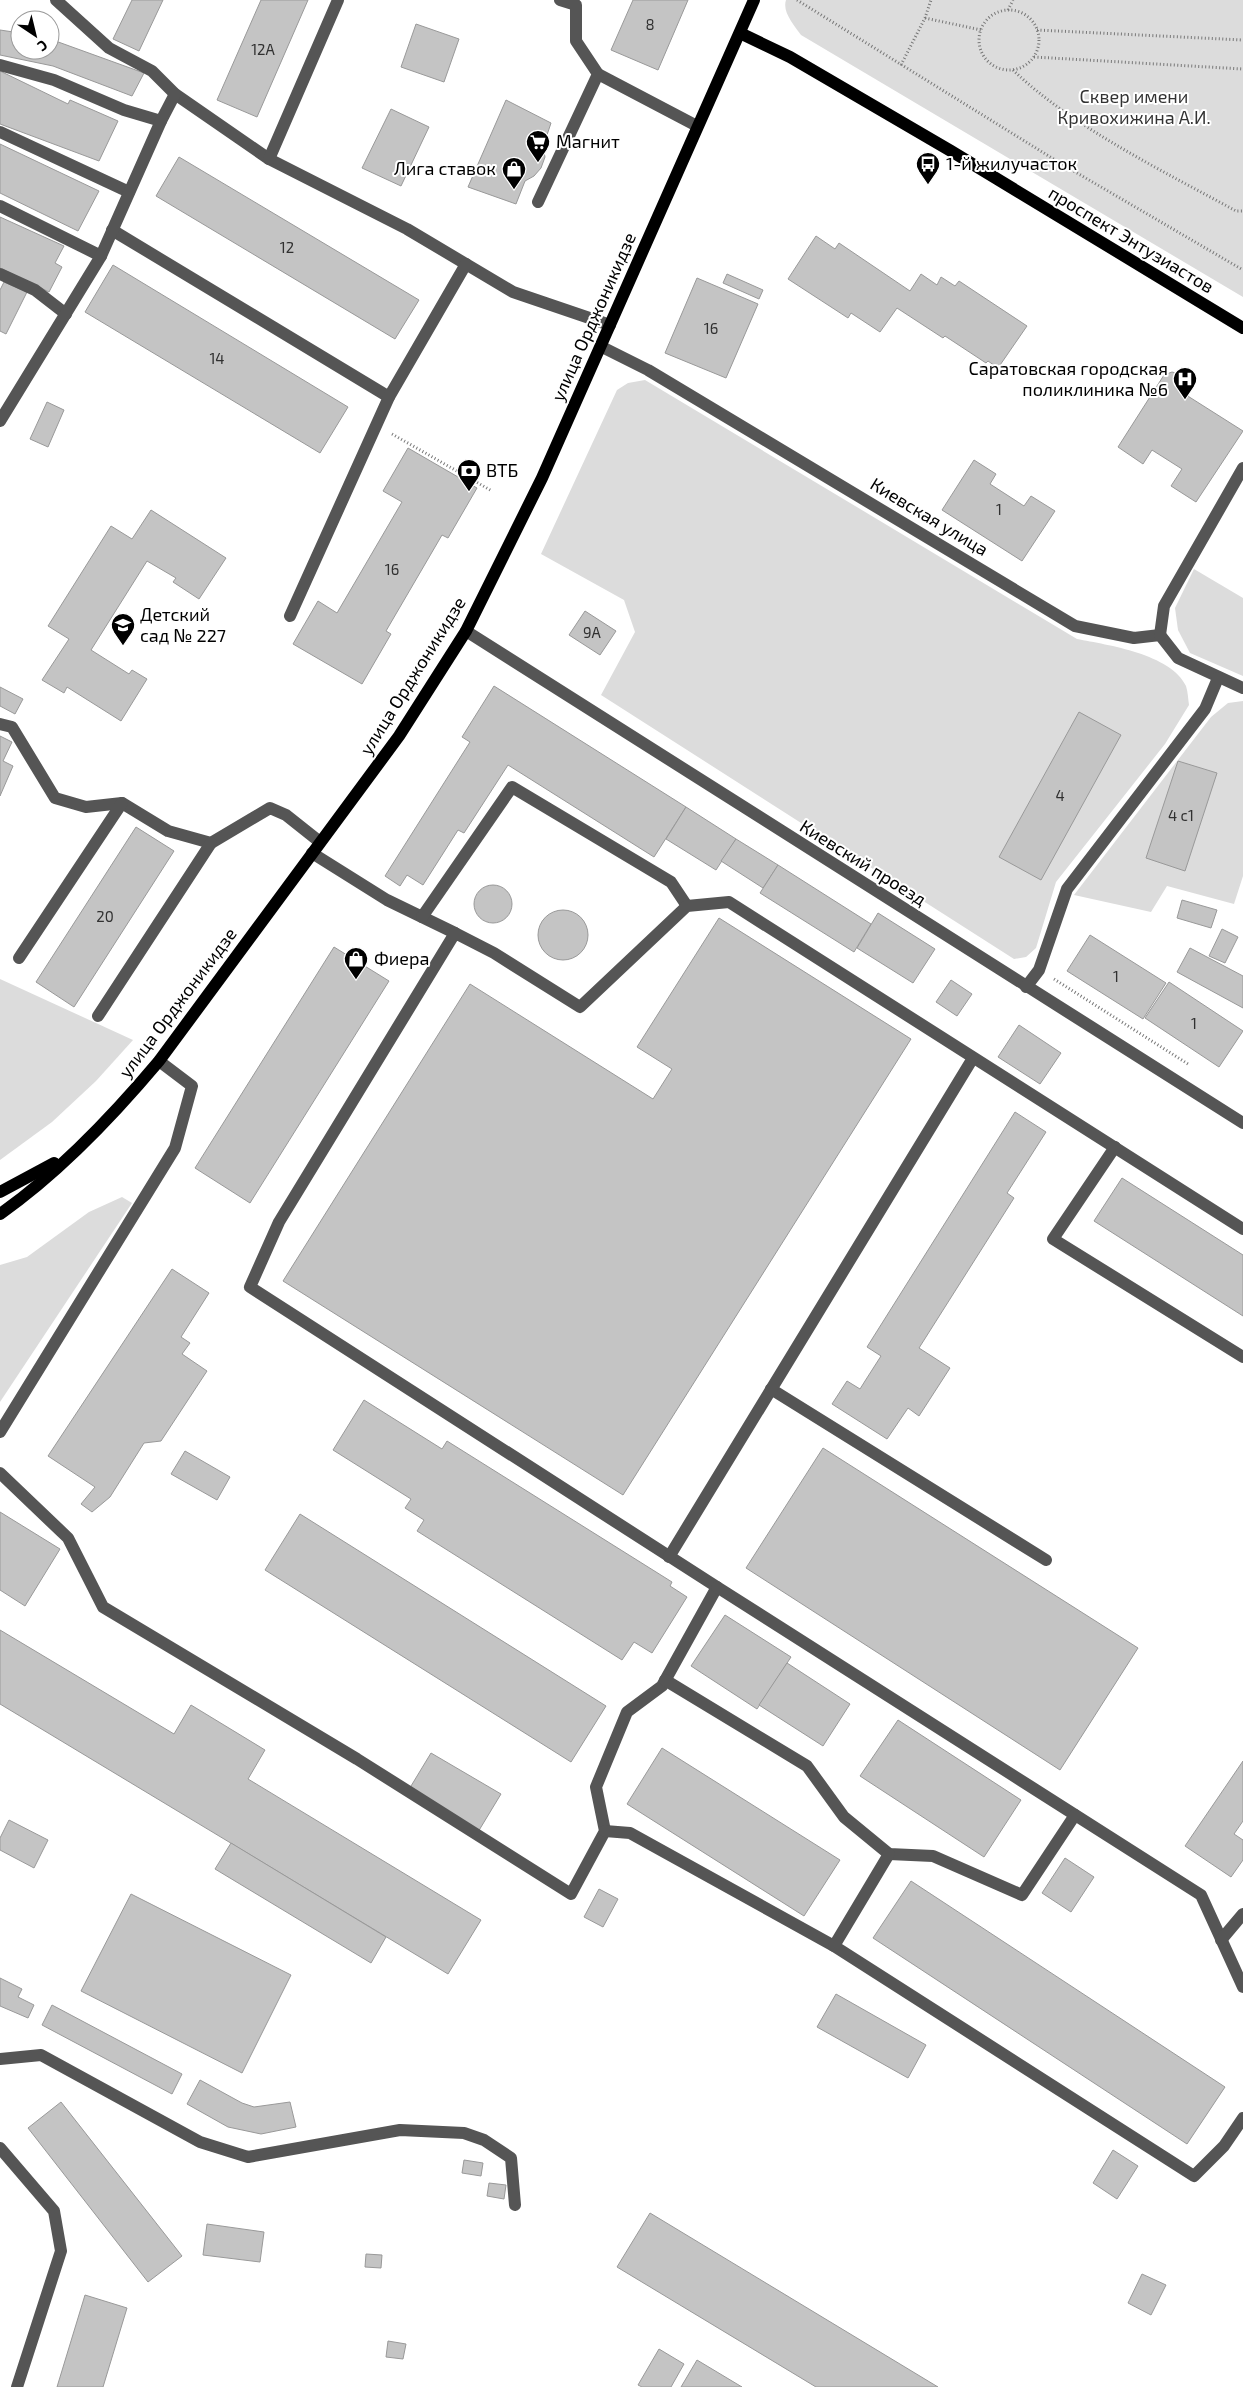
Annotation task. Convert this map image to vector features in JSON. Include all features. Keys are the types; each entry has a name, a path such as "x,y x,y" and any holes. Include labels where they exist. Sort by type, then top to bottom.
{"main road":[{"name":"улица Орджоникидзе","path":"0,1214 23,1198 80,1147 126,1101 158,1061 399,736 466,631 542,478 602,347 697,126 754,0"},
{"name":"проспект Энтузиастов","path":"740,33 790,57 951,151 1243,328"},
{"name":"улица Орджоникидзе","path":"0,1192 80,1147"}],"street":[{"path":"56,0 109,48 152,71 175,94 269,159 407,228 513,292 610,325"},
{"path":"269,159 338,0"},
{"path":"560,0 576,5 576,41 598,74 697,126"},
{"path":"0,65 54,80 124,110 161,121"},
{"path":"538,202 598,74"},
{"path":"0,421 101,256 161,121 175,94"},
{"path":"0,132 129,192"},
{"path":"0,206 101,256"},
{"path":"112,230 389,397"},
{"path":"290,616 389,397 466,264"},
{"path":"0,274 35,290 66,314"},
{"name":"Киевская улица","path":"602,347 648,370 1075,626 1134,638 1160,635"},
{"path":"1243,468 1164,606 1160,635 1178,658 1243,688"},
{"name":"Киевский проезд","path":"466,631 1243,1123"},
{"path":"1026,987 1039,970 1067,889 1205,709 1218,678"},
{"path":"0,724 12,727 55,798 86,806 122,803 168,832 211,843"},
{"path":"422,917 512,787 671,882 687,906"},
{"path":"19,958 122,803"},
{"path":"98,1016 211,843 270,808 286,815 320,842"},
{"path":"312,853 387,900 494,953 580,1008 687,906 728,902 1243,1229"},
{"path":"455,934 279,1222 250,1287 716,1587 1201,1895 1243,1987"},
{"path":"669,1556 973,1058"},
{"path":"0,1432 175,1148 192,1086 158,1061"},
{"path":"1115,1147 1053,1239 1243,1357"},
{"path":"771,1389 1046,1560"},
{"path":"0,1473 68,1538 103,1607 357,1759 571,1894 605,1831 596,1787 627,1712 662,1686 716,1587"},
{"path":"665,1680 808,1766 844,1818 889,1854 932,1856 1022,1895 1074,1815"},
{"path":"605,1831 630,1833 834,1946 1194,2176 1224,2146 1243,2118"},
{"path":"834,1946 889,1854"},
{"path":"1221,1940 1243,1914"},
{"path":"0,2059 41,2056 200,2142 248,2157 400,2130 464,2133 484,2140 512,2158 515,2205"},
{"path":"0,2148 54,2211 61,2251 17,2387"}],"path":[{"path":"797,0 1060,163 1243,270"},
{"path":"901,65 926,18 931,0"},
{"path":"1008,10 1012,0"},
{"path":"1008,10 1025,15 1037,30 1038,48 1034,57 1028,63 1013,70 1004,70 986,60 981,51 981,30 991,16 1008,10"},
{"path":"926,18 981,30"},
{"path":"1037,30 1243,40"},
{"path":"1034,57 1243,69"},
{"path":"1013,70 1026,82 1084,124 1236,211 1243,211"},
{"path":"376,426 492,491"},
{"path":"1039,970 1194,1068"}],"green space":[{"name":"Сквер имени Кривохижина А.И.","path":"786,0 1243,0 1243,297 801,35 787,14"},
{"path":"645,380 1077,639 1121,648 1153,659 1167,666 1178,675 1186,686 1189,705 1165,744 1056,882 1036,948 1026,957 1014,959 601,695 635,632 624,600 541,554 617,390 628,383"},
{"path":"1194,569 1243,598 1243,676 1190,653 1178,630 1175,608"},
{"path":"1243,701 1243,876 1234,904 1167,886 1151,912 1074,895 1211,717 1228,703"},
{"path":"0,979 133,1040 96,1081 52,1122 0,1160"},
{"path":"122,1197 132,1203 0,1402 0,1265 27,1257 89,1212"}],"building":[{"path":"132,0 163,0 139,51 113,39"},
{"path":"261,0 308,0 257,117 217,100"},
{"path":"633,0 688,0 658,70 611,50"},
{"path":"416,24 459,39 444,82 401,67"},
{"path":"0,30 10,32 10,57 0,55"},
{"path":"60,43 144,73 132,96 53,66 24,60 60,60"},
{"path":"0,71 68,104 70,100 118,121 99,161 0,124"},
{"path":"506,100 551,123 543,147 545,157 541,168 534,176 525,181 516,204 468,187"},
{"path":"391,109 429,127 401,186 362,168"},
{"path":"0,144 99,191 78,231 0,193"},
{"path":"179,157 419,300 395,339 156,196"},
{"path":"0,217 64,246 55,263 62,267 49,292 0,268"},
{"path":"816,236 835,249 839,243 910,291 921,274 937,285 941,277 955,286 959,281 1027,326 998,368 988,361 986,363 945,336 943,338 897,308 880,332 851,313 848,318 788,279"},
{"path":"113,265 348,407 320,453 85,312"},
{"path":"727,274 763,290 759,299 723,283"},
{"path":"697,278 758,304 726,378 665,353"},
{"path":"4,282 27,292 6,334 0,331 0,290"},
{"path":"1172,372 1180,374 1185,379 1187,386 1183,393 1243,431 1196,502 1171,486 1182,469 1152,450 1143,464 1118,447 1164,375"},
{"path":"47,402 64,410 48,447 30,439"},
{"path":"408,448 477,488 448,538 442,535 386,631 391,634 362,684 293,644 318,601 337,613 402,502 383,491"},
{"path":"974,460 996,474 990,484 1024,506 1031,496 1055,511 1022,561 942,510"},
{"path":"151,510 226,558 199,599 173,582 176,578 147,561 91,650 129,674 132,670 147,679 121,721 67,687 64,693 42,680 69,639 48,626 111,526 132,539"},
{"path":"585,611 616,631 600,655 569,635"},
{"path":"494,686 686,807 654,857 508,765 464,833 458,830 423,885 407,875 400,886 385,876 470,742 462,737"},
{"path":"0,687 23,699 15,714 0,706"},
{"path":"1079,712 1121,735 1041,880 999,857"},
{"path":"0,736 12,742 3,761 13,766 0,796"},
{"path":"1178,761 1217,773 1185,871 1146,858"},
{"path":"686,807 736,839 716,870 666,839"},
{"path":"136,827 174,851 74,1007 36,982"},
{"path":"736,839 778,865 763,888 721,861"},
{"path":"778,865 871,924 854,952 760,893"},
{"path":"493,885 506,891 512,904 506,917 493,923 480,917 474,904 480,891"},
{"path":"1182,900 1217,910 1211,928 1177,918"},
{"path":"563,910 572,912 583,921 588,935 586,944 577,955 563,960 554,958 543,949 538,935 540,926 549,915"},
{"path":"878,913 935,949 913,983 857,948"},
{"path":"719,918 911,1039 623,1495 283,1281 470,984 653,1099 672,1069 637,1047"},
{"path":"1222,929 1238,937 1225,963 1209,956"},
{"path":"1090,935 1166,983 1143,1019 1067,971"},
{"path":"334,947 389,981 250,1203 195,1168"},
{"path":"1190,948 1243,976 1243,1008 1177,972"},
{"path":"951,980 972,994 957,1016 936,1002"},
{"path":"1169,982 1243,1031 1219,1067 1145,1018"},
{"path":"1019,1025 1061,1053 1040,1084 998,1057"},
{"path":"1015,1112 1046,1132 1007,1193 1014,1198 919,1348 950,1368 919,1416 908,1408 887,1439 832,1404 847,1381 860,1389 881,1356 867,1347"},
{"path":"1122,1178 1243,1255 1243,1316 1094,1221"},
{"path":"172,1269 209,1293 181,1337 190,1343 182,1354 207,1371 161,1441 144,1443 110,1497 92,1512 81,1504 95,1487 48,1456"},
{"path":"364,1400 442,1449 447,1441 672,1582 670,1586 687,1597 652,1653 634,1642 622,1660 417,1531 424,1520 405,1508 411,1499 333,1450"},
{"path":"823,1448 1138,1648 1060,1770 746,1568"},
{"path":"185,1451 230,1477 217,1500 171,1474"},
{"path":"0,1512 60,1549 25,1606 0,1590"},
{"path":"300,1514 606,1706 571,1762 265,1570"},
{"path":"725,1615 791,1657 757,1709 691,1666"},
{"path":"0,1630 174,1734 191,1705 265,1750 248,1779 481,1920 448,1974 0,1704"},
{"path":"787,1663 850,1704 823,1746 759,1705"},
{"path":"898,1720 1021,1800 984,1857 860,1776"},
{"path":"662,1748 840,1860 804,1916 627,1804"},
{"path":"431,1753 501,1794 478,1832 408,1791"},
{"path":"1243,1761 1243,1821 1234,1834 1243,1840 1243,1860 1231,1877 1185,1846"},
{"path":"9,1820 48,1840 34,1868 0,1850 0,1838"},
{"path":"231,1843 386,1937 371,1963 215,1869"},
{"path":"1065,1858 1094,1877 1071,1912 1042,1893"},
{"path":"911,1881 1225,2087 1187,2144 873,1938"},
{"path":"599,1889 618,1899 603,1927 584,1917"},
{"path":"131,1894 291,1975 242,2073 81,1991"},
{"path":"0,1978 22,1989 18,1997 34,2005 28,2018 0,2006"},
{"path":"836,1994 926,2045 908,2078 817,2027"},
{"path":"52,2005 182,2074 172,2094 42,2025"},
{"path":"200,2080 242,2103 254,2107 290,2102 296,2127 261,2134 228,2127 187,2104"},
{"path":"61,2102 182,2256 148,2282 28,2128"},
{"path":"1113,2150 1138,2166 1117,2199 1093,2183"},
{"path":"464,2160 483,2163 481,2176 462,2173"},
{"path":"489,2183 506,2185 504,2199 487,2196"},
{"path":"650,2213 938,2387 816,2387 617,2267"},
{"path":"207,2224 264,2232 260,2262 203,2255"},
{"path":"366,2254 382,2255 381,2268 365,2267"},
{"path":"1142,2274 1166,2285 1151,2315 1128,2303"},
{"path":"85,2295 127,2308 103,2387 57,2387"},
{"path":"388,2341 406,2344 403,2359 386,2357"},
{"path":"659,2349 684,2364 671,2387 642,2387 638,2385"},
{"path":"697,2360 742,2387 681,2387"}],"place":[{"name":"Магнит","path":"538,163"},
{"name":"1-й жилучасток","path":"928,185"},
{"name":"Лига ставок","path":"514,190"},
{"name":"Саратовская городская поликлиника №6","path":"1185,400"},
{"name":"ВТБ","path":"469,492"},
{"name":"Детский сад № 227","path":"123,646"},
{"name":"Фиера","path":"356,980"}]}
